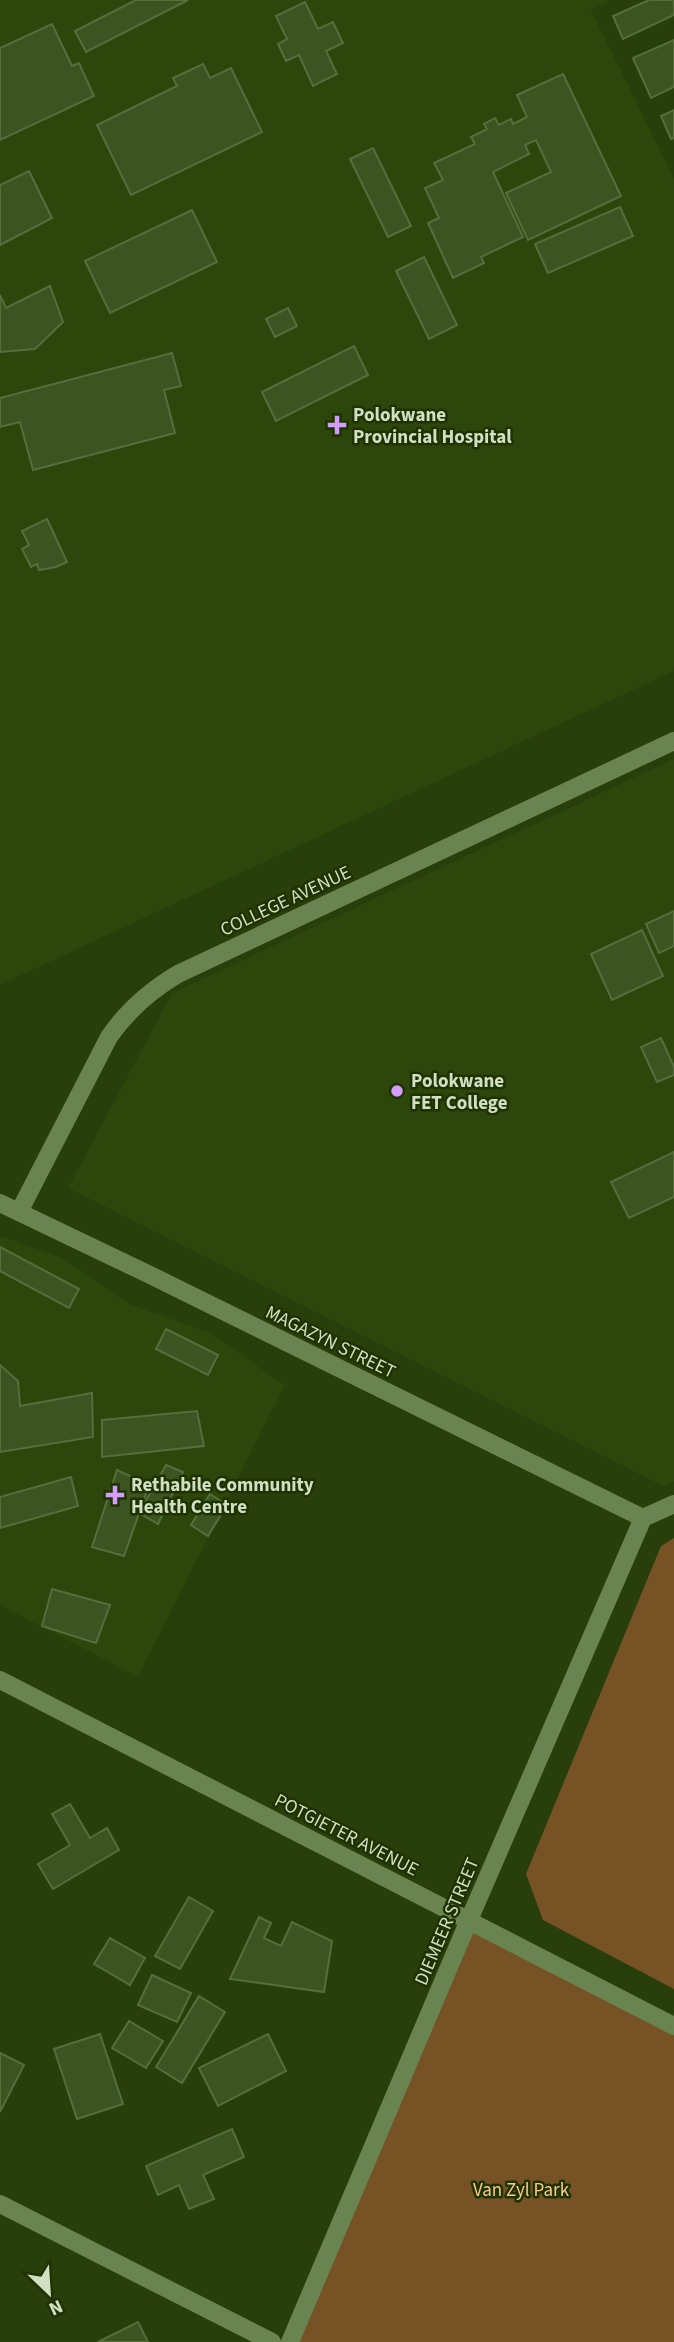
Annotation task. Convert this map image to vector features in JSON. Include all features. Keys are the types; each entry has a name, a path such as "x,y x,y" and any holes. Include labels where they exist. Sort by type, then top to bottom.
{"street":[{"name":"COLLEGE AVENUE","path":"19,1212 109,1038 127,1015 162,984 178,974 674,741"},
{"name":"MAGAZYN STREET","path":"0,1203 643,1518"},
{"path":"643,1518 674,1504"},
{"name":"DIEMEER STREET","path":"290,2342 643,1518"},
{"name":"POTGIETER AVENUE","path":"0,1680 674,2026"},
{"path":"0,2204 272,2342"}],"shaded area":[{"name":"Polokwane Provincial Hospital","path":"0,0 610,0 591,10 674,178 674,671 0,985"},
{"name":"Polokwane FET College","path":"674,759 674,1481 663,1486 68,1188 172,993"},
{"name":"Rethabile Community Health Centre","path":"0,1236 63,1258 129,1304 208,1332 285,1385 138,1677 0,1605"}],"green space":[{"path":"674,1538 674,1989 543,1920 526,1874 661,1546"},
{"name":"Van Zyl Park","path":"469,1920 674,2026 674,2342 290,2342"}],"building":[{"path":"136,0 188,0 86,52 75,31"},
{"path":"649,0 674,0 674,15 623,39 613,16"},
{"path":"305,2 318,29 333,22 343,43 326,51 337,74 313,86 299,55 286,61 278,44 287,39 276,16"},
{"path":"52,24 72,66 79,63 94,96 0,140 0,48"},
{"path":"674,40 674,87 651,98 633,58"},
{"path":"203,64 210,78 231,68 262,132 131,195 97,125 177,86 173,78"},
{"path":"563,74 621,196 528,240 506,193 551,172 536,140 525,145 529,154 493,172 523,237 481,257 484,263 453,278 428,223 439,218 425,188 443,180 434,163 475,144 471,137 487,129 484,124 495,118 499,125 511,119 513,124 527,117 517,95"},
{"path":"674,110 674,138 671,139 661,116"},
{"path":"373,148 411,226 388,237 350,159"},
{"path":"29,171 52,218 0,245 0,185"},
{"path":"620,207 633,236 548,273 535,244"},
{"path":"192,210 217,262 110,313 85,261"},
{"path":"424,257 457,325 429,339 396,271"},
{"path":"50,286 63,322 35,349 0,352 0,295 6,308"},
{"path":"288,308 297,326 275,337 266,319"},
{"path":"354,346 368,375 276,421 262,392"},
{"path":"172,353 181,386 164,390 175,433 33,470 20,422 0,427 0,398"},
{"path":"47,519 67,562 39,570 37,564 31,567 22,549 29,545 22,531"},
{"path":"674,911 674,946 659,953 646,924"},
{"path":"642,930 663,976 612,1000 591,954"},
{"path":"661,1038 674,1067 674,1075 657,1082 641,1047"},
{"path":"674,1152 674,1197 629,1218 611,1182"},
{"path":"0,1247 79,1289 69,1308 0,1271"},
{"path":"166,1329 218,1355 208,1375 156,1349"},
{"path":"0,1365 18,1381 20,1406 92,1393 93,1437 0,1452"},
{"path":"197,1411 204,1446 102,1457 102,1420"},
{"path":"166,1465 183,1472 158,1524 139,1513"},
{"path":"117,1470 149,1485 124,1556 92,1547"},
{"path":"71,1477 78,1506 0,1528 0,1497"},
{"path":"210,1494 227,1505 208,1536 191,1525"},
{"path":"52,1589 110,1605 96,1643 42,1626"},
{"path":"70,1804 90,1838 107,1828 119,1850 53,1889 38,1864 70,1845 52,1814"},
{"path":"189,1897 213,1911 180,1969 155,1956"},
{"path":"259,1917 271,1923 264,1938 281,1946 292,1922 332,1941 324,1992 230,1979"},
{"path":"110,1938 145,1958 130,1985 94,1964"},
{"path":"152,1975 191,1993 177,2022 138,2005"},
{"path":"199,1996 225,2012 182,2083 156,2067"},
{"path":"129,2021 163,2041 146,2068 112,2048"},
{"path":"100,2034 123,2104 77,2119 54,2049"},
{"path":"268,2034 286,2071 218,2106 199,2068"},
{"path":"0,2053 24,2065 0,2112"},
{"path":"232,2129 244,2157 203,2175 214,2199 189,2209 179,2185 158,2195 146,2166"},
{"path":"138,2322 148,2342 98,2342"}],"place":[{"name":"Polokwane Provincial Hospital","path":"337,425"},
{"name":"Polokwane FET College","path":"397,1091"},
{"name":"Rethabile Community Health Centre","path":"115,1495"}]}
